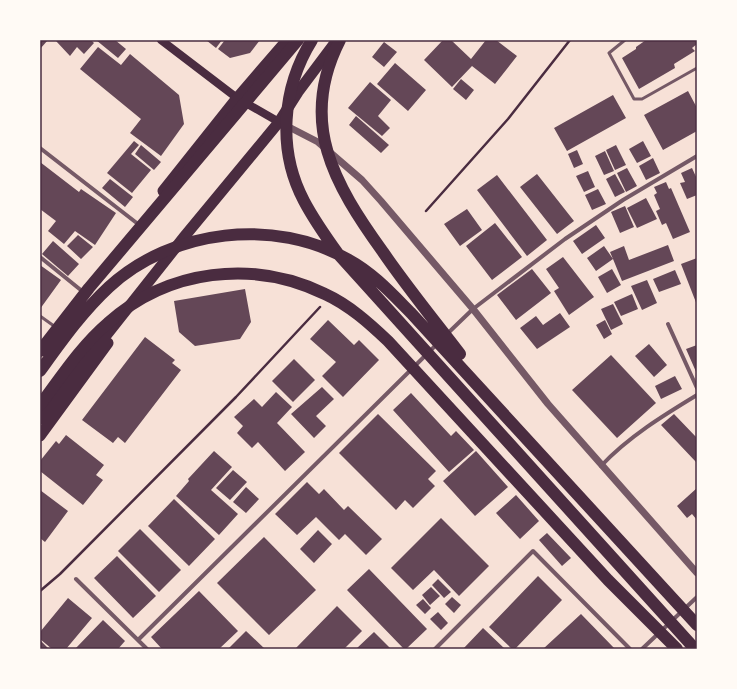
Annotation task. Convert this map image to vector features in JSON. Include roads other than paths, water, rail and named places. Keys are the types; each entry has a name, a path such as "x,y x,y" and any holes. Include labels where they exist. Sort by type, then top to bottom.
{"highway":[{"path":"40,344 138,224 237,98 286,40"},
{"path":"40,351 89,288 298,40"},
{"path":"312,40 293,83 286,123 287,144 291,168 303,200 316,224 344,261 695,649"},
{"path":"40,419 184,237 279,122 298,92 337,40"},
{"path":"340,40 326,74 321,97 323,138 338,180 350,203 401,278 506,414"},
{"path":"40,359 160,195"},
{"path":"40,371 74,326 110,286 134,268 169,251 198,241 227,235 260,234 312,243 340,254 363,268 412,313 506,414 697,625"},
{"path":"40,436 184,237"},
{"path":"40,405 81,351 108,323 132,305 166,287 208,275 240,272 271,275 310,287 331,297 355,312 388,341 608,580 677,649"}],"main road":[{"path":"161,40 237,98 279,122"}],"street":[{"path":"279,122 318,142 362,180 412,236 473,309 520,370 602,466 697,573"},
{"path":"40,148 138,224"},
{"path":"138,640 473,309 565,240 623,200 697,156"},
{"path":"40,257 82,291"},
{"path":"668,324 697,388"},
{"path":"602,466 613,453 625,444 668,413 697,395"},
{"path":"435,649 533,551 630,649"},
{"path":"76,579 147,649"},
{"path":"642,649 697,597"}],"lane":[{"path":"625,40 609,53 634,99 642,99 697,68"},
{"path":"40,316 54,326"}]}
